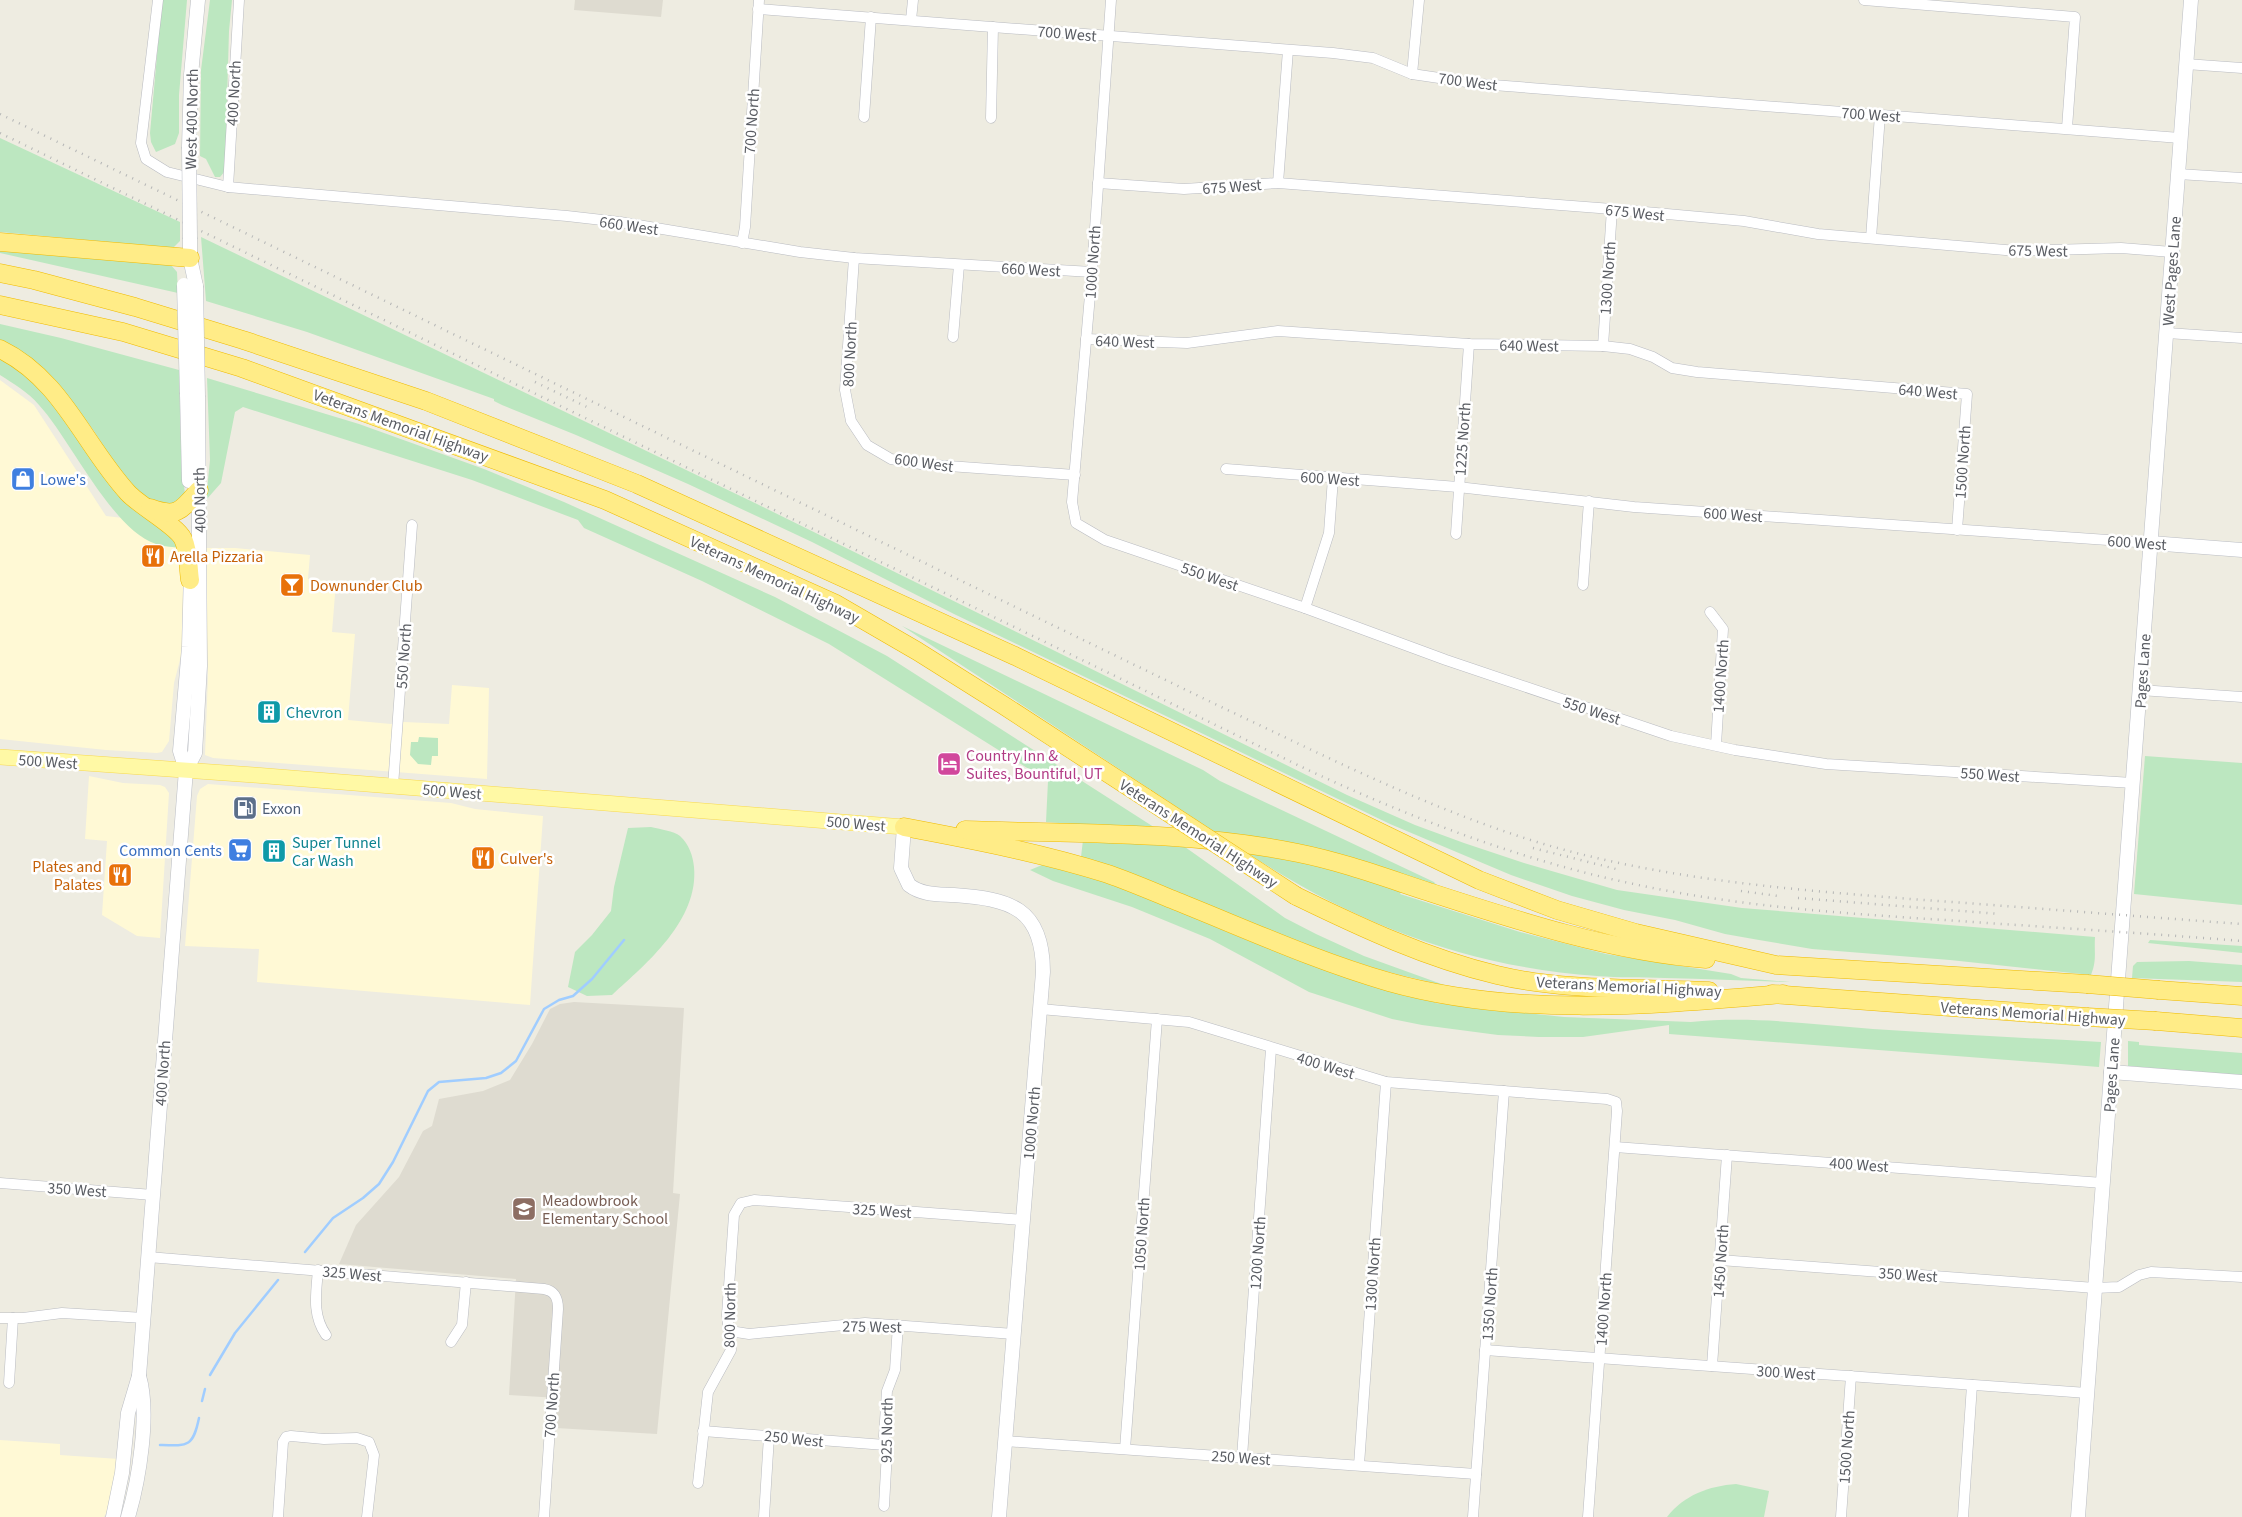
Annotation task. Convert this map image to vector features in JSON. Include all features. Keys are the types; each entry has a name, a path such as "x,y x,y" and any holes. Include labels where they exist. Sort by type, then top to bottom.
{"highway":[{"path":"0,242 190,258"},
{"name":"Veterans Memorial Highway","path":"0,273 34,280 135,307 243,340 426,401 637,484 979,639 1479,880 1557,910 1636,933 1776,965 2087,984 2242,996"},
{"name":"Veterans Memorial Highway","path":"0,305 123,332 242,368 605,500 836,604 917,651 1003,705 1296,896 1370,932 1426,955 1498,975 1553,984 1783,994 2242,1028"},
{"path":"0,349 42,379 68,408 117,480 142,505 173,528 183,539 190,580"},
{"path":"142,505 164,513 175,513 194,496"},
{"path":"904,827 1132,836 1249,845 1299,853 1343,864 1457,901 1606,944 1702,959 1776,965"},
{"path":"904,827 1013,848 1109,875 1306,954 1389,982 1440,992 1483,1000 1543,1004 1639,1005 1783,994"}],"main road":[{"name":"500 West","path":"0,757 904,827"}],"street":[{"name":"660 West","path":"158,0 141,143 146,159 168,172 228,187 620,222 800,252 854,258 1092,272"},
{"name":"West 400 North","path":"190,239 189,148 191,75 198,0"},
{"name":"400 North","path":"228,187 239,0"},
{"path":"911,20 913,0"},
{"name":"1000 North","path":"1076,523 1072,502 1092,272 1111,0"},
{"path":"1412,74 1420,0"},
{"path":"1864,0 2075,17 2067,128"},
{"name":"West Pages Lane","path":"2151,542 2190,0"},
{"name":"700 West","path":"758,4 871,17 1373,58 1412,74 1480,84 2180,138"},
{"name":"700 North","path":"742,243 745,227 758,4"},
{"path":"864,117 871,17"},
{"path":"991,118 993,27"},
{"path":"1278,183 1288,50"},
{"path":"2186,64 2242,68"},
{"path":"1872,238 1880,115"},
{"path":"2178,174 2242,178"},
{"name":"675 West","path":"1098,183 1184,189 1278,183 1612,209 1744,222 1818,234 2017,251 2121,248 2172,252"},
{"name":"1300 North","path":"1603,346 1612,209"},
{"name":"400 North","path":"186,770 195,752 200,666 194,496 190,239"},
{"name":"800 North","path":"854,258 846,390 851,421 867,445"},
{"path":"953,337 958,265"},
{"name":"640 West","path":"1086,339 1186,343 1278,331 1469,344 1603,346 1630,349 1653,357 1672,368 1697,372 1966,394"},
{"path":"2167,333 2242,338"},
{"name":"1225 North","path":"1456,534 1469,344"},
{"name":"1500 North","path":"1957,530 1966,394"},
{"name":"600 West","path":"867,445 891,459 921,464 1075,475"},
{"name":"600 West","path":"1226,469 1458,486 1634,507 2151,542 2242,550"},
{"path":"1305,608 1329,533 1333,478"},
{"name":"400 North","path":"113,1517 122,1473 128,1413 139,1376 144,1318 186,770 180,751 189,648 194,496"},
{"path":"1583,584 1589,501"},
{"name":"550 West","path":"1076,523 1105,540 1305,608 1548,695 1671,736 1735,750 1826,764 2133,783"},
{"name":"550 North","path":"393,786 412,525"},
{"name":"Pages Lane","path":"2078,1517 2151,542"},
{"name":"1400 North","path":"1710,612 1723,629 1716,745"},
{"path":"2140,690 2242,697"},
{"name":"1000 North","path":"904,827 901,868 909,886 924,893 995,899 1015,908 1032,924 1039,938 1042,954 1040,1009 999,1517"},
{"name":"400 West","path":"1040,1009 1190,1022 1272,1049 1386,1082 1607,1099 1616,1102"},
{"name":"1050 North","path":"1125,1449 1157,1019"},
{"name":"1200 North","path":"1242,1457 1272,1049"},
{"path":"2112,1072 2242,1082"},
{"name":"1300 North","path":"1358,1465 1386,1082"},
{"name":"1350 North","path":"1473,1517 1504,1091"},
{"name":"1400 North","path":"1588,1517 1618,1111 1616,1102"},
{"name":"400 West","path":"1615,1147 2103,1183"},
{"name":"1450 North","path":"1712,1366 1728,1155"},
{"name":"350 West","path":"0,1183 153,1195"},
{"name":"325 West","path":"741,1203 754,1200 1023,1220"},
{"name":"800 North","path":"698,1483 710,1386 731,1350 727,1315 735,1211 741,1203"},
{"name":"325 West","path":"148,1257 466,1282 544,1289 554,1293"},
{"name":"350 West","path":"1720,1260 2095,1288 2119,1287 2139,1275 2151,1272 2242,1277"},
{"path":"318,1270 315,1312 318,1325 326,1335"},
{"path":"451,1342 462,1325 466,1282"},
{"name":"700 North","path":"544,1517 558,1309 554,1293"},
{"path":"0,1318 62,1313 144,1318"},
{"path":"9,1383 13,1318"},
{"name":"275 West","path":"730,1332 749,1334 856,1323 1014,1334"},
{"name":"925 North","path":"884,1506 887,1451 884,1436 887,1391 894,1370 898,1326"},
{"name":"300 West","path":"1485,1350 2087,1393"},
{"name":"400 North","path":"128,1517 138,1472 143,1418 143,1392 139,1376"},
{"name":"1500 North","path":"1841,1517 1851,1376"},
{"path":"1963,1517 1972,1385"},
{"name":"250 West","path":"703,1431 885,1445"},
{"path":"278,1517 283,1442 284,1438 291,1436 357,1438 369,1442 373,1450 374,1461 367,1517"},
{"path":"764,1517 769,1436"},
{"name":"250 West","path":"1005,1441 1476,1474"}],"shaded area":[{"path":"575,0 663,0 661,17 574,10"},
{"path":"0,380 34,405 106,516 157,522 176,533 184,568 182,652 174,683 169,741 162,752 106,750 0,739"},
{"path":"205,548 235,548 310,555 308,579 336,582 332,632 355,634 348,720 391,724 404,722 449,724 452,685 489,688 487,779 213,758 205,755 208,676"},
{"path":"89,776 123,783 160,785 165,787 169,793 160,938 137,936 102,915 107,841 85,839"},
{"path":"208,784 451,803 475,809 543,816 530,1005 257,982 259,949 185,946 197,796 200,789"},
{"name":"Meadowbrook Elementary School","path":"574,1002 684,1008 673,1193 680,1194 657,1434 556,1428 558,1398 509,1395 516,1279 339,1264 356,1225 399,1177 423,1131 432,1126 439,1099 483,1091 510,1080 550,1009 560,1004"},
{"path":"0,1440 60,1444 60,1455 119,1459 109,1508 104,1517 0,1517"}],"green space":[{"path":"162,0 187,0 179,95 179,133 175,144 156,152 151,142 150,133"},
{"path":"210,0 232,0 229,31 225,171 220,177 215,177 206,159 200,156 201,70"},
{"path":"0,138 180,222 180,241 173,248 0,232"},
{"path":"201,237 757,504 1347,795 1415,825 1524,863 1617,890 1742,908 2095,937 2093,970 2091,975 1950,960 1812,949 1725,934 1675,920 1624,910 1572,896 1511,875 1390,824 954,614 812,542 688,484 502,405 494,401 494,399 307,332 206,301"},
{"path":"0,248 122,261 170,264 177,272 178,293 0,253"},
{"path":"0,324 61,338 179,370 181,452 185,495 180,502 160,508 133,488 121,474 94,431 66,395 0,342"},
{"path":"0,355 16,364 166,527 183,548 156,544 140,535 124,521 108,503 35,400 0,375"},
{"path":"207,378 359,424 484,469 564,502 775,597 887,656 1160,831 1046,822 1048,781 829,644 702,581 584,528 578,520 472,480 243,407 235,412 221,483 206,500 210,460"},
{"path":"902,626 1203,770 1220,781 1434,882 1438,887 1221,836"},
{"path":"419,737 438,738 438,756 432,756 431,765 418,764 410,755 411,742 418,742"},
{"path":"2145,756 2242,763 2242,905 2134,894"},
{"path":"651,827 677,834 683,839 692,854 694,867 693,886 688,905 668,939 612,995 587,996 568,987 575,952 592,935 611,911 614,887 628,828"},
{"path":"1083,840 1185,847 1285,918 1364,956 1447,986 1381,970 1324,951 1151,882 1081,857"},
{"path":"1246,852 1325,867 1402,890 1400,894 1520,932 1606,954 1731,974 1741,978 1790,982 1605,977 1549,971 1503,963 1457,952 1370,920 1328,900"},
{"path":"1042,865 1069,871 1123,888 1252,942 1297,958 1434,999 1435,1003 1564,1017 1691,1022 1759,1020 1902,1031 2101,1042 2099,1067 1669,1034 1669,1025 1583,1037 1539,1037 1498,1035 1422,1025 1392,1019 1309,992 1210,939 1132,907 1053,881 1030,870"},
{"path":"2150,940 2242,946 2242,953 2148,943"},
{"path":"2189,961 2242,965 2242,982 2132,978 2133,966 2137,962"},
{"path":"2128,1041 2139,1042 2139,1045 2242,1053 2242,1075 2128,1066"},
{"path":"1736,1484 1769,1491 1764,1517 1667,1517 1689,1497 1716,1487"}],"waterway":[{"path":"305,1252 333,1218 363,1198 379,1184 393,1162 428,1091 439,1082 486,1078 501,1073 516,1061 544,1009 559,1000 573,996 592,979 624,940"},
{"path":"210,1375 235,1333 278,1280"},
{"path":"202,1401 205,1389"},
{"path":"160,1445 183,1445 188,1443 194,1435 199,1418"}],"railway":[{"path":"0,114 1332,760 1413,796 1495,828 1583,855 1676,874 1722,881 1864,895 2242,924"},
{"path":"0,133 1308,770 1386,805 1466,836 1587,873 1668,891 1747,903 1786,908 2242,941"},
{"path":"535,382 589,408"},
{"path":"1533,848 1620,870"},
{"path":"1741,891 1778,896"},
{"path":"1798,898 2000,914"}],"place":[{"name":"Lowe's","path":"23,479"},
{"name":"Arella Pizzaria","path":"153,556"},
{"name":"Downunder Club","path":"292,585"},
{"name":"Chevron","path":"269,712"},
{"name":"Country Inn & Suites, Bountiful, UT","path":"949,764"},
{"name":"Exxon","path":"245,808"},
{"name":"Common Cents","path":"240,850"},
{"name":"Super Tunnel Car Wash","path":"274,851"},
{"name":"Culver's","path":"483,858"},
{"name":"Plates and Palates","path":"120,875"},
{"name":"Meadowbrook Elementary School","path":"524,1209"}]}
